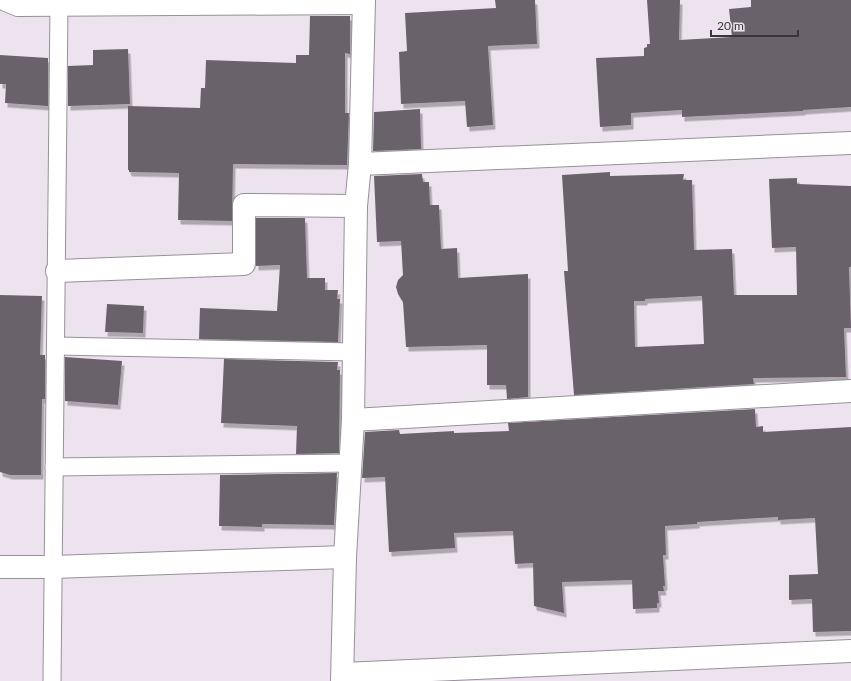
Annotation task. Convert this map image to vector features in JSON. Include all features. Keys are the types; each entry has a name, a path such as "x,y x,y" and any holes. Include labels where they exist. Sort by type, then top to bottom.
{"street":[{"path":"6,0 18,5 364,1 360,164 356,206 353,420 344,558 342,678 851,651"},
{"path":"360,164 851,143"},
{"path":"56,270 244,264 244,205 356,206"},
{"path":"353,420 851,391"},
{"path":"0,567 53,567 344,558"}],"lane":[{"path":"52,681 59,4"},
{"path":"56,346 354,352"},
{"path":"54,467 350,463"}],"building":[{"path":"495,0 535,0 537,44 488,46 493,125 467,127 465,101 401,104 399,52 407,51 405,13 496,8"},
{"path":"647,0 680,0 679,40 732,37 729,9 751,7 751,0 851,0 851,107 682,117 682,110 631,113 631,125 600,127 596,58 644,56 644,48 647,47 647,44 650,44"},
{"path":"310,16 350,16 350,54 345,53 345,113 349,113 347,165 233,164 232,221 178,220 179,173 129,172 128,170 128,106 200,108 201,88 205,88 206,60 296,63 296,55 309,55"},
{"path":"128,49 130,104 68,106 68,66 93,65 93,50"},
{"path":"0,55 48,58 48,106 5,103 6,84 0,84"},
{"path":"420,109 421,149 373,151 374,112"},
{"path":"610,172 610,176 684,174 683,180 692,180 694,250 732,249 734,295 797,295 796,247 772,248 769,179 797,178 797,184 851,186 851,267 849,267 851,328 844,328 846,377 753,378 754,384 574,395 564,271 568,271 562,175","holes":["702,296 704,344 635,347 634,301"]},
{"path":"422,174 423,182 429,182 430,205 439,205 441,249 457,248 458,278 528,274 528,397 507,399 506,385 487,385 487,345 406,347 403,302 396,287 398,280 403,275 401,241 377,242 374,176"},
{"path":"256,218 305,218 307,278 325,278 325,290 338,290 337,299 340,299 338,342 199,339 200,308 277,311 280,265 256,266"},
{"path":"0,295 42,296 40,355 45,355 45,399 42,399 41,475 10,475 0,472"},
{"path":"107,304 144,306 143,333 105,332"},
{"path":"65,357 122,361 118,405 65,401"},
{"path":"224,359 338,362 337,370 340,370 339,453 296,454 297,426 221,423"},
{"path":"755,409 756,427 763,426 763,432 851,427 851,631 813,632 812,599 789,600 789,575 818,574 815,518 778,520 778,517 697,522 697,524 665,526 666,555 663,555 665,586 663,586 664,591 658,591 659,603 657,603 657,608 633,609 632,580 562,582 564,613 534,606 533,563 515,564 513,531 454,533 455,548 389,552 385,477 362,478 365,432 399,430 400,434 454,431 454,433 509,431 508,423"},
{"path":"337,473 334,525 262,524 262,527 219,526 220,475"}]}
